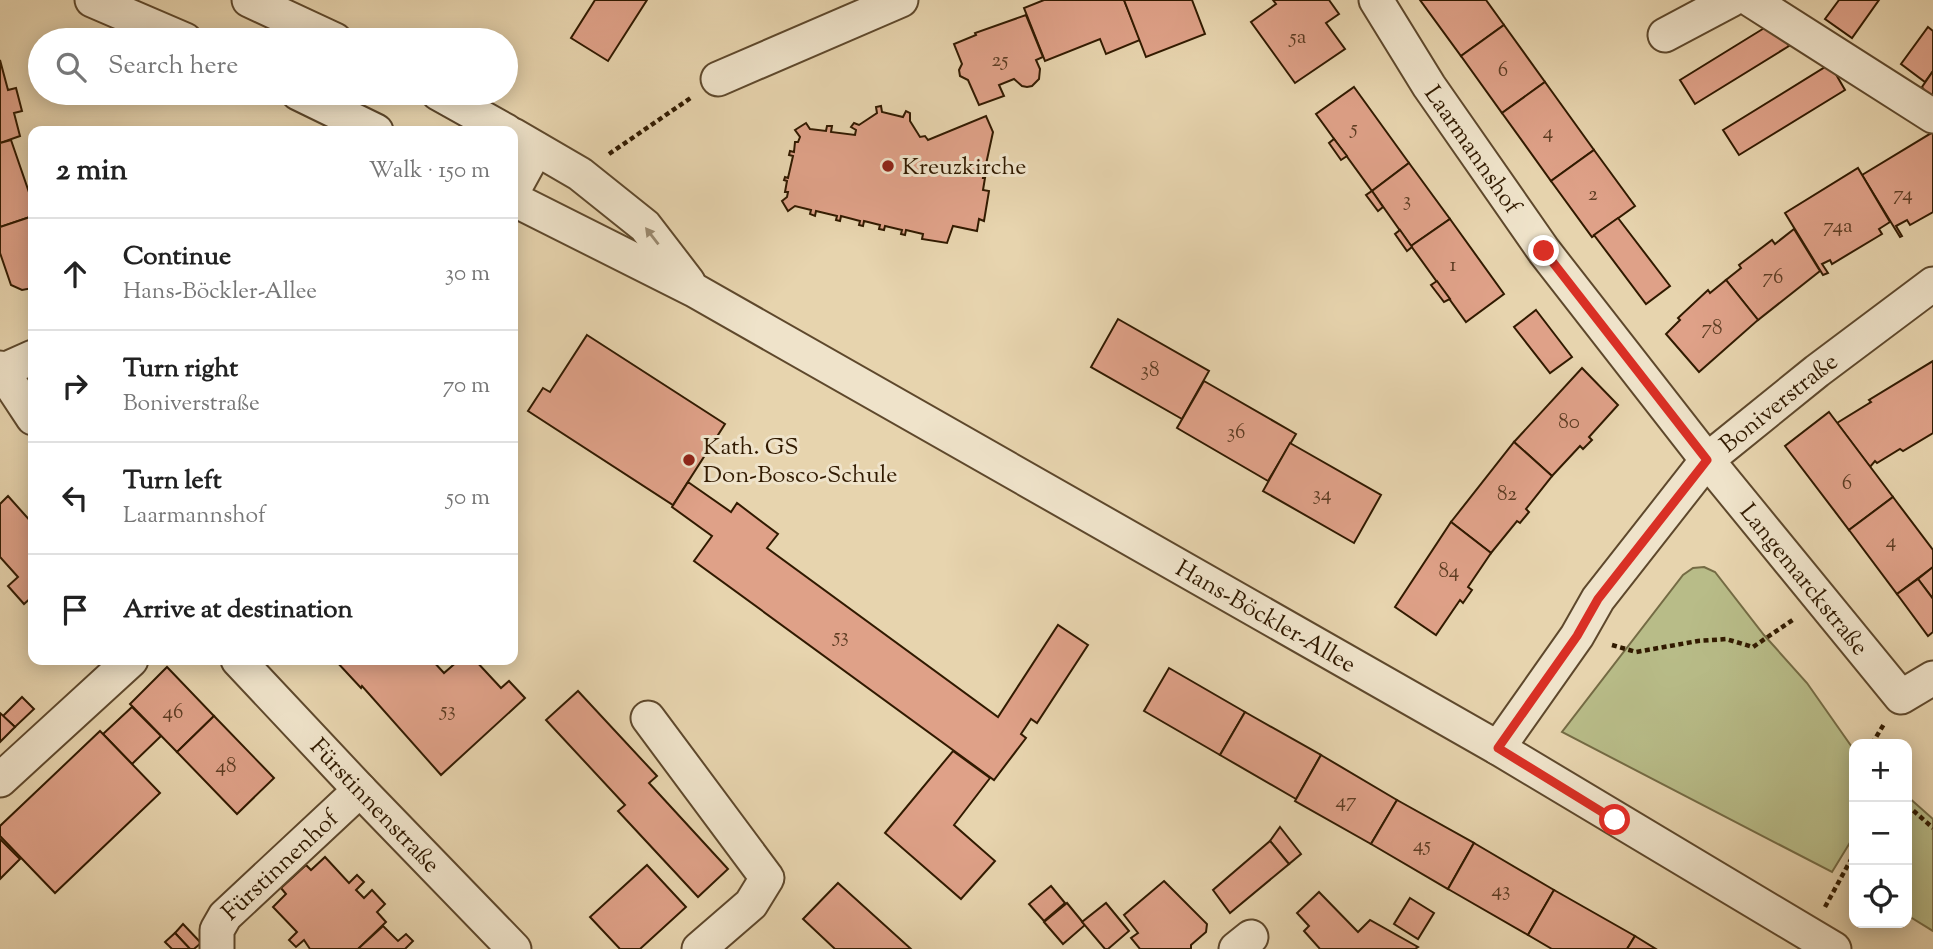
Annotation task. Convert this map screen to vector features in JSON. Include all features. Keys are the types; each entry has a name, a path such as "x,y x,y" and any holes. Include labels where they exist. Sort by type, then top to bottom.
{"street":[{"path":"92,0 158,28"},
{"path":"249,0 309,28"},
{"path":"718,79 901,0"},
{"name":"Laarmannshof","path":"1376,0 1429,86 1544,251 1707,460"},
{"path":"1665,35 1731,0"},
{"path":"1751,0 1933,116"},
{"path":"323,105 366,126"},
{"path":"459,105 497,126"},
{"path":"518,171 525,142"},
{"name":"Hans-Böckler-Allee","path":"525,142 580,174 645,226 694,290"},
{"name":"Hans-Böckler-Allee","path":"518,202 694,290 1498,748 1815,944"},
{"name":"Boniverstraße","path":"1498,748 1577,636 1598,599 1707,460 1817,371 1933,284"},
{"path":"28,359 1,370 28,410"},
{"name":"Langemarckstraße","path":"1707,460 1901,696 1933,678"},
{"path":"0,780 126,665"},
{"name":"Fürstinnenstraße","path":"243,665 514,949"},
{"path":"648,718 767,878 751,904 699,949"},
{"name":"Fürstinnenhof","path":"217,949 217,929 225,916 360,790"}],"path":[{"path":"580,174 718,79"},
{"path":"1577,636 1636,652 1698,641 1727,639 1753,646 1822,600"},
{"path":"1912,809 1933,828"},
{"path":"1815,944 1849,865"}],"green space":[{"path":"1704,567 1715,572 1764,635 1807,683 1849,743 1849,844 1832,872 1562,732 1683,575 1693,568"},
{"path":"1912,800 1933,819 1933,931 1912,918"}],"building":[{"path":"595,0 647,0 608,61 571,38"},
{"path":"1044,0 1124,0 1140,40 1106,54 1100,39 1045,61 1024,8"},
{"path":"1124,0 1192,0 1205,34 1146,57"},
{"path":"1273,0 1329,0 1339,14 1326,23 1345,49 1295,83 1251,22 1276,4"},
{"path":"1420,0 1486,0 1504,25 1461,56"},
{"path":"1839,0 1879,0 1852,38 1825,19"},
{"path":"1026,15 1043,57 1036,60 1040,69 1039,79 1027,87 1014,79 999,85 1004,96 979,105 968,80 960,76 962,64 954,44 976,35 975,33"},
{"path":"1774,22 1789,46 1695,104 1680,80"},
{"path":"1504,25 1545,82 1502,113 1461,56"},
{"path":"1928,27 1933,31 1933,71 1925,82 1901,64"},
{"path":"0,60 8,90 16,88 22,111 14,113 20,136 0,143"},
{"path":"1830,64 1845,90 1739,155 1723,130"},
{"path":"1933,71 1933,102 1922,87"},
{"path":"1545,82 1594,150 1551,181 1502,113"},
{"path":"1354,87 1409,163 1372,191 1316,114"},
{"name":"Kreuzkirche","path":"881,106 882,112 903,117 906,111 910,113 910,121 920,137 925,136 928,140 986,116 993,132 983,178 983,190 989,191 984,221 979,219 977,231 953,226 947,243 922,239 923,234 906,230 905,235 901,234 902,230 885,226 884,230 879,229 880,225 864,221 863,226 859,225 860,221 841,216 840,221 836,220 837,216 816,211 815,216 810,214 811,210 795,206 788,211 782,201 788,192 785,192 787,181 784,180 785,177 788,178 793,156 789,155 790,151 794,152 795,142 798,142 800,137 795,130 806,123 810,129 826,131 827,126 832,126 831,132 855,135 856,130 851,127 854,123 859,125 877,113 876,107"},
{"path":"1933,132 1933,212 1910,225 1907,220 1896,226 1902,236 1900,237 1862,175"},
{"path":"1334,139 1347,156 1341,160 1329,143"},
{"path":"11,140 28,189 28,218 0,227 0,143"},
{"path":"1594,150 1635,206 1592,237 1551,181"},
{"path":"1409,163 1450,219 1411,246 1372,191"},
{"path":"1858,168 1890,222 1879,229 1882,234 1832,264 1830,260 1822,264 1828,273 1823,275 1785,213"},
{"path":"1372,191 1383,207 1378,211 1366,195"},
{"path":"28,218 28,289 22,290 11,285 0,253 0,227"},
{"path":"1618,218 1670,286 1646,304 1594,235"},
{"path":"1450,219 1504,294 1466,322 1411,246"},
{"path":"1794,229 1820,271 1758,320 1726,280 1741,268 1739,265 1772,240 1775,244"},
{"path":"1400,230 1412,247 1407,251 1395,234"},
{"path":"1726,280 1758,320 1699,372 1666,334 1680,320 1678,318 1708,290 1710,293"},
{"path":"1437,281 1450,299 1444,302 1431,285"},
{"path":"1536,310 1572,357 1550,373 1514,327"},
{"path":"1118,319 1209,371 1182,419 1091,367"},
{"path":"587,335 725,424 673,505 528,411 543,388 550,392"},
{"path":"1933,361 1933,433 1903,451 1900,449 1877,463 1875,461 1870,467 1837,423"},
{"path":"1582,368 1618,405 1589,437 1592,440 1583,449 1580,446 1552,476 1514,442"},
{"path":"1204,381 1296,434 1268,481 1177,428"},
{"path":"1829,412 1893,497 1849,530 1785,446"},
{"path":"1514,442 1552,476 1526,509 1529,512 1520,523 1517,521 1491,553 1451,522"},
{"path":"1290,443 1381,495 1354,543 1263,491"},
{"path":"688,482 731,512 737,503 778,534 767,548 998,717 1058,625 1088,645 1037,723 1031,719 1021,734 1026,738 994,780 694,561 712,536 672,507"},
{"path":"8,496 28,518 28,600 24,604 8,586 18,577 0,557 0,504"},
{"path":"1893,497 1933,550 1933,567 1897,594 1849,530"},
{"path":"1451,522 1491,553 1468,587 1472,590 1463,603 1460,600 1436,635 1395,607"},
{"path":"1933,567 1933,599 1918,579"},
{"path":"1918,579 1933,599 1933,632 1928,636 1897,594"},
{"path":"340,665 437,665 444,673 453,665 480,665 501,688 509,681 525,698 441,775 362,686 361,688"},
{"path":"167,667 214,716 177,752 130,704"},
{"path":"1169,668 1245,712 1220,755 1144,711"},
{"path":"578,691 657,776 649,783 728,869 698,897 618,811 625,805 546,720"},
{"path":"22,697 34,709 15,727 3,716"},
{"path":"132,707 161,736 132,764 103,734"},
{"path":"1245,712 1321,755 1296,799 1220,755"},
{"path":"0,713 15,727 0,742"},
{"path":"214,716 274,778 237,814 177,752"},
{"path":"100,731 160,793 55,893 0,836 0,826"},
{"path":"953,751 990,778 954,825 995,861 961,899 885,833"},
{"path":"1321,755 1397,800 1371,844 1295,801"},
{"path":"1397,800 1474,843 1448,889 1371,844"},
{"path":"1280,827 1301,854 1289,864 1270,841"},
{"path":"0,839 20,859 0,879"},
{"path":"1270,841 1289,864 1230,913 1213,890"},
{"path":"1474,843 1554,890 1528,935 1448,889"},
{"path":"325,857 349,883 357,875 364,882 356,890 364,898 372,890 385,904 377,912 386,922 358,949 310,949 304,940 296,947 289,940 297,932 273,907 286,894 281,888 306,865 311,870"},
{"path":"647,865 686,907 640,949 620,949 590,917"},
{"path":"1164,881 1207,924 1206,932 1191,945 1191,949 1140,949 1131,938 1138,933 1124,915"},
{"path":"838,883 911,949 835,949 803,919"},
{"path":"1051,886 1065,903 1044,921 1029,904"},
{"path":"1554,890 1635,936 1627,949 1552,949 1528,935"},
{"path":"1319,892 1358,932 1370,920 1418,947 1320,949 1304,931 1309,926 1297,913"},
{"path":"1410,898 1434,913 1418,939 1394,924"},
{"path":"1067,903 1085,925 1063,944 1044,922"},
{"path":"1106,903 1129,931 1108,949 1105,949 1082,922"},
{"path":"183,924 201,943 194,949 190,949 175,933"},
{"path":"383,926 398,941 406,934 413,941 405,949 358,949"},
{"path":"175,933 190,949 172,949 165,942"},
{"path":"1635,936 1656,949 1627,949"}],"place":[{"name":"Kreuzkirche","path":"888,166"},
{"name":"Kath. GS Don-Bosco-Schule","path":"689,460"}],"route":[{"path":"1544,251 1707,460 1598,599 1577,636 1498,748 1615,820"}]}
